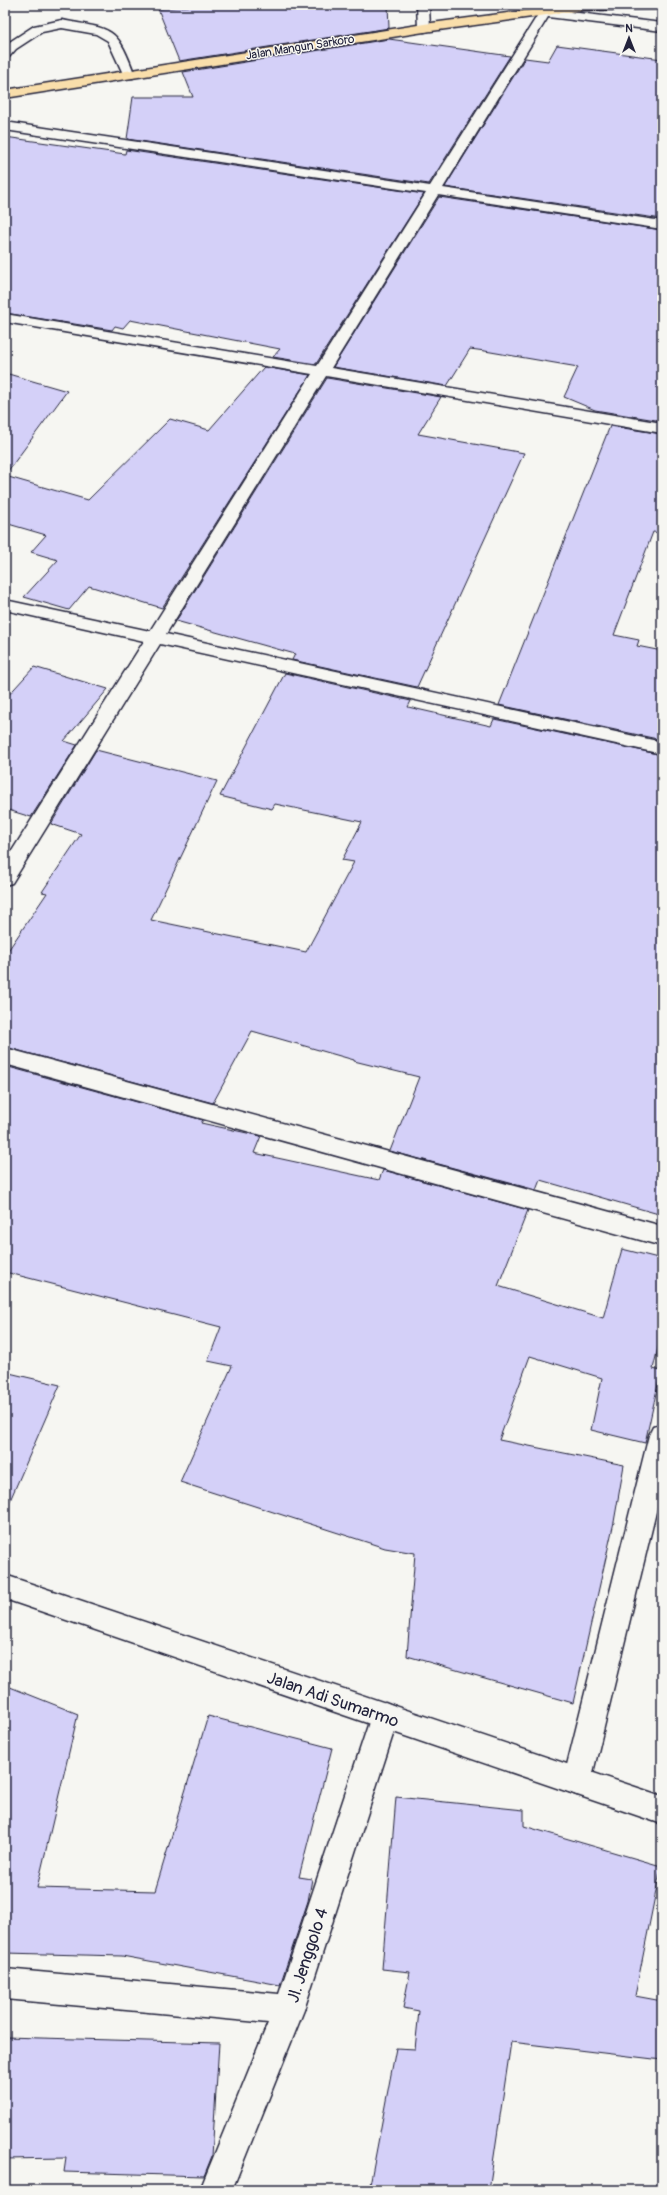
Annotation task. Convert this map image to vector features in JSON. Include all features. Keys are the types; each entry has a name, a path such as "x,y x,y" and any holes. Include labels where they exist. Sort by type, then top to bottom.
{"highway":[{"name":"Jalan Mangun Sarkoro","path":"5,94 424,28 590,6 662,5"}],"street":[{"path":"423,5 424,28"},
{"path":"5,878 545,12 662,27"},
{"path":"5,54 12,46 38,29 62,24 100,31 112,38 118,46 129,74"},
{"path":"5,126 662,225"},
{"path":"5,318 662,428"},
{"path":"5,605 662,748"},
{"path":"5,1056 662,1236"},
{"path":"577,1781 662,1435"},
{"name":"Jalan Adi Sumarmo","path":"5,1587 662,1810"},
{"name":"Jl. Jenggolo 4","path":"216,2190 289,2010 385,1716"},
{"path":"5,1984 289,2010"}],"building":[{"path":"202,5 388,5 389,28 179,61 158,9"},
{"path":"389,39 510,56 429,184 127,139 133,97 193,97 183,72"},
{"path":"557,45 662,59 662,219 445,187 525,58 548,61"},
{"path":"5,137 125,154 126,150 424,194 316,364 273,357 280,349 130,320 123,328 115,326 112,330 5,313"},
{"path":"439,197 662,230 662,421 595,410 564,397 578,367 485,351 470,349 447,386 333,367"},
{"path":"264,367 310,375 162,608 89,586 69,610 24,597 58,560 31,552 46,535 5,523 5,476 88,500 170,419 209,430"},
{"path":"5,373 67,391 5,475"},
{"path":"327,378 441,397 418,434 524,453 417,687 292,660 295,654 176,621"},
{"path":"610,426 662,434 662,533 653,532 614,635 639,640 637,646 662,651 662,740 499,705"},
{"path":"34,667 108,689 64,741 77,745 31,817 5,809 5,699"},
{"path":"285,673 411,701 408,707 491,726 494,719 662,755 662,1215 540,1180 536,1190 390,1151 419,1077 354,1061 252,1031 213,1103 5,1047 5,955 47,893 42,892 81,834 51,824 96,750 217,781 151,920 306,952 354,862 342,860 362,822 275,804 272,809 220,796"},
{"path":"5,1066 203,1120 201,1123 261,1136 254,1153 379,1180 383,1170 528,1210 498,1286 603,1318 622,1249 662,1259 662,1331 653,1369 661,1371 645,1443 591,1430 602,1378 530,1356 499,1440 624,1465 614,1522 573,1703 407,1656 415,1553 385,1548 180,1482 232,1366 208,1361 221,1327 5,1272"},
{"path":"5,1372 60,1385 5,1512"},
{"path":"5,1685 78,1714 37,1888 155,1891 208,1716 332,1748 299,1877 312,1879 308,1901 280,1985 122,1956 5,1953"},
{"path":"396,1797 524,1810 524,1826 661,1866 635,1996 662,2001 662,2060 511,2042 489,2190 369,2190 396,2048 415,2049 419,2011 403,2008 410,1972 382,1969"},
{"path":"5,2037 219,2043 212,2156 204,2176 64,2172 66,2158 5,2159"}]}
